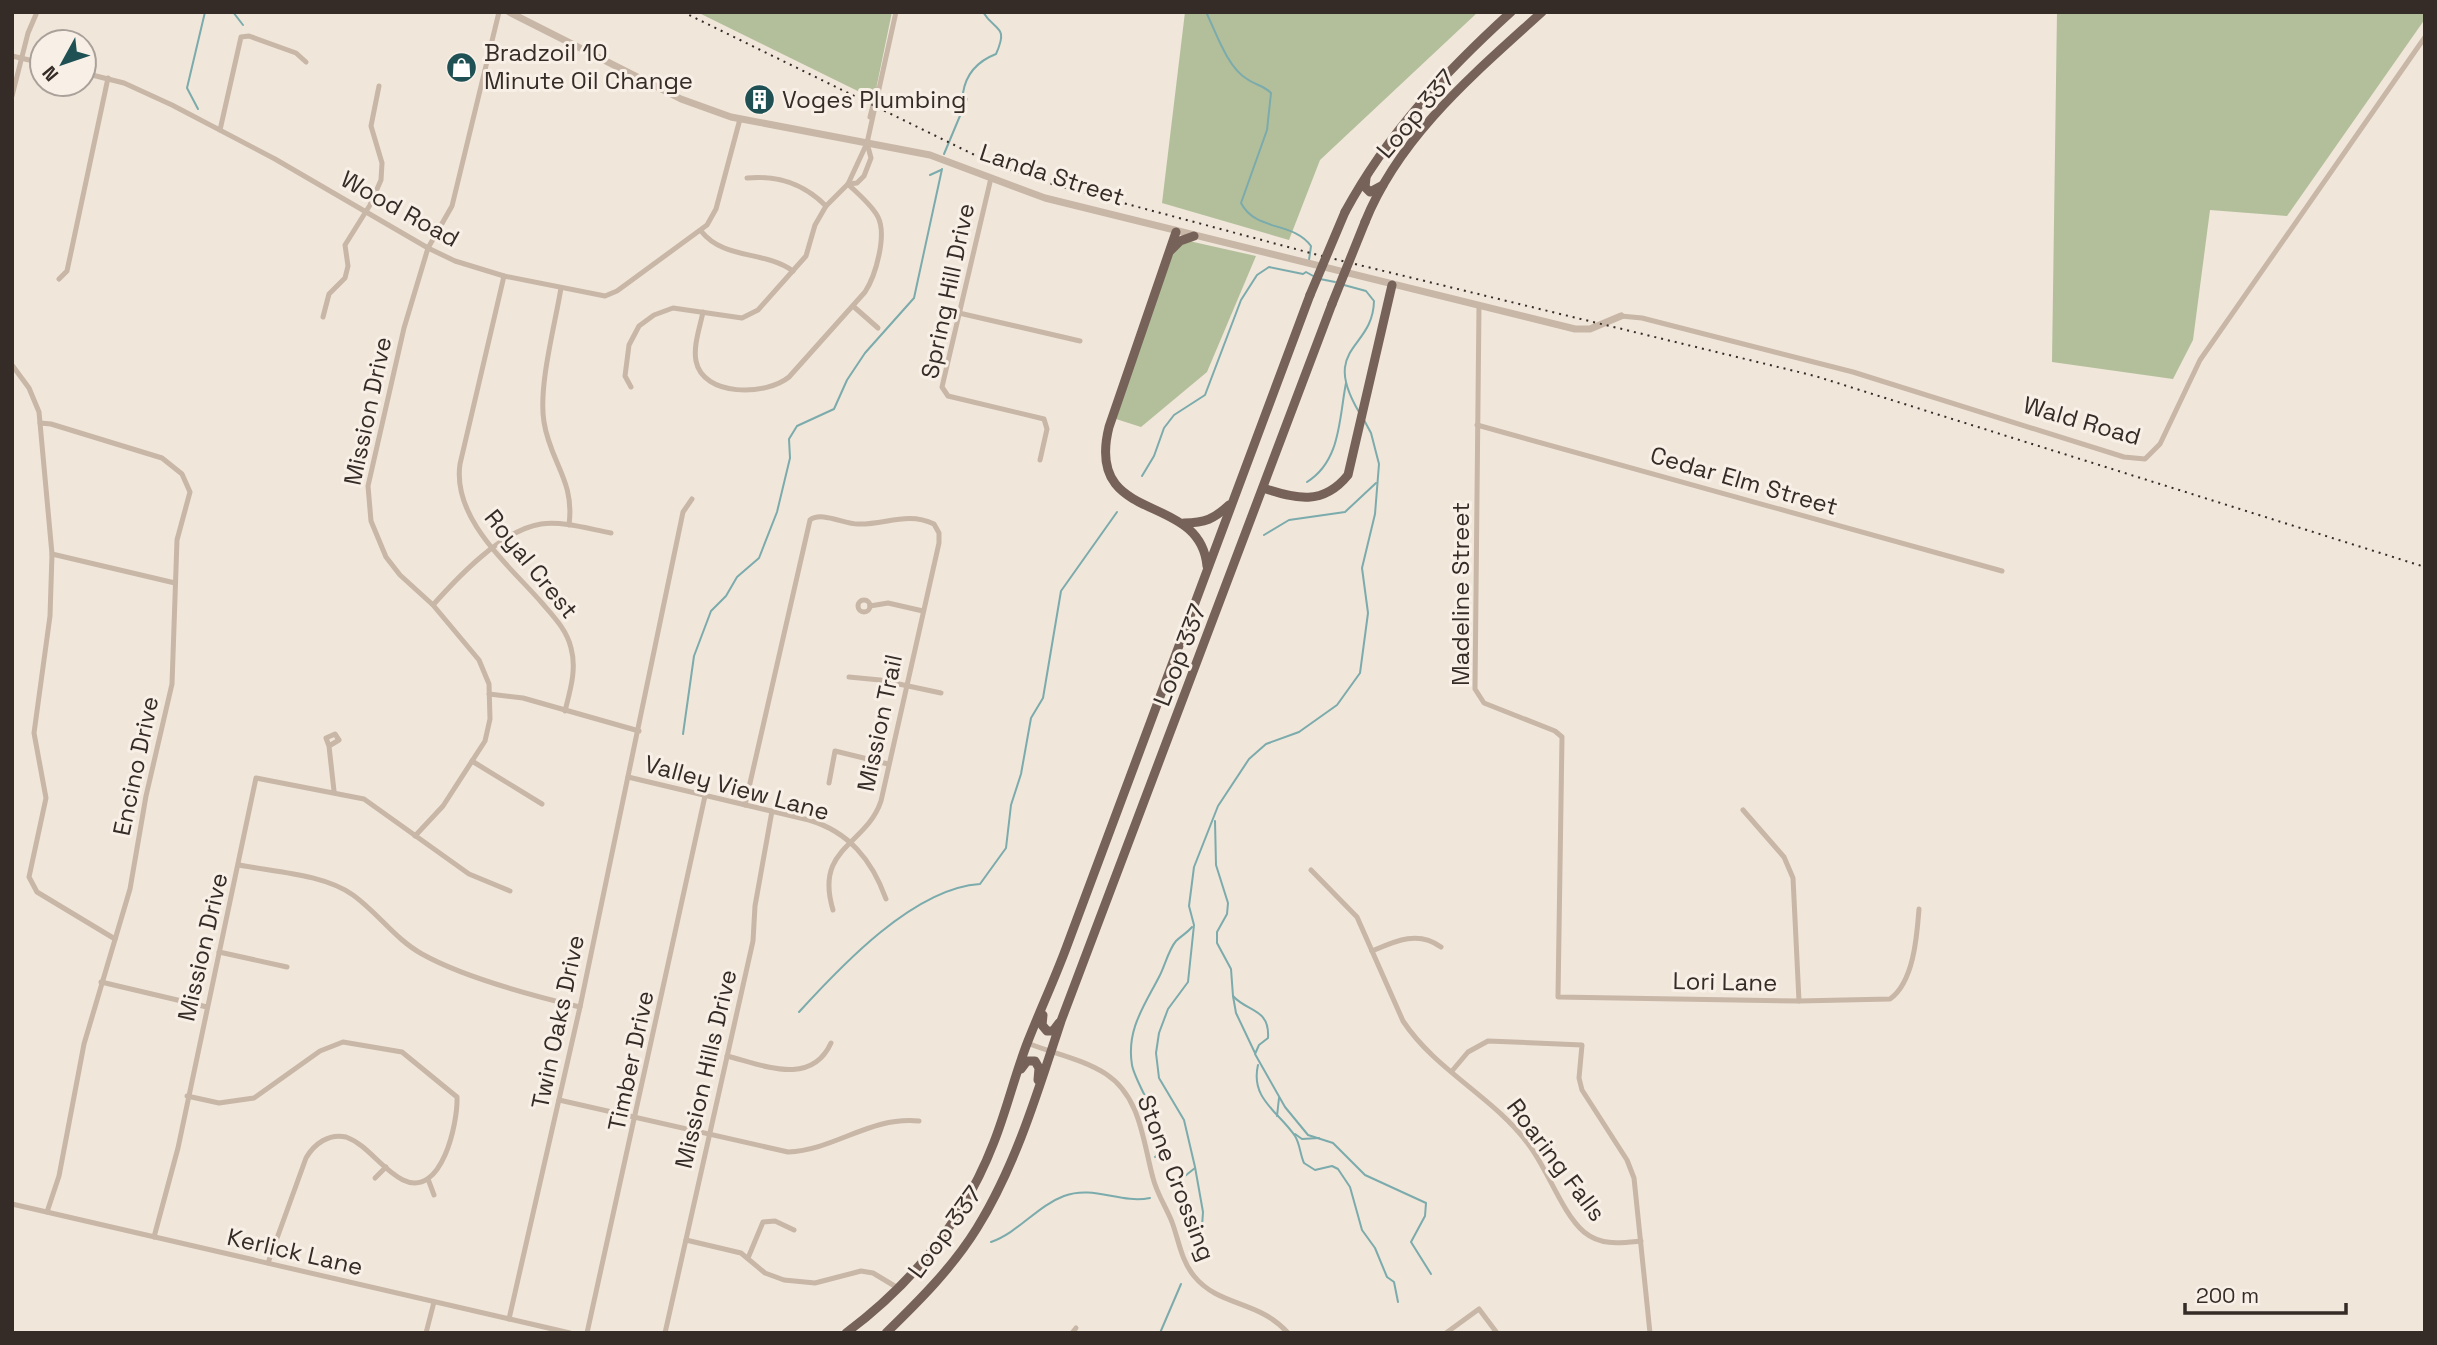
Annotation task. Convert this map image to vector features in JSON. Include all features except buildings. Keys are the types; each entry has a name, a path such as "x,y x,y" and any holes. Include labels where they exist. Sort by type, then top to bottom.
{"main road":[{"name":"Loop 337","path":"846,1333 898,1288 941,1240 970,1195 993,1145 1027,1043 1046,999 1310,295 1345,212 1369,170 1426,94 1511,12"},
{"name":"Loop 337","path":"886,1333 951,1264 976,1230 998,1191 1034,1102 1061,1021 1365,222 1385,184 1420,132 1470,78 1542,12"},
{"path":"1369,170 1364,183 1367,190 1376,191 1385,184"},
{"path":"1176,232 1109,427 1105,455 1110,476 1124,495 1143,507 1184,523 1196,533 1203,547 1207,570"},
{"path":"1168,254 1180,242 1194,236"},
{"path":"1263,488 1308,500 1325,496 1338,487 1348,475 1392,285"},
{"path":"1184,523 1204,523 1217,516 1233,501"},
{"path":"1046,999 1044,1030 1053,1031 1061,1021"},
{"path":"1018,1074 1027,1061 1036,1062 1039,1074 1034,1102"}],"street":[{"path":"12,96 21,58 37,12"},
{"name":"Mission Drive","path":"154,1237 169,1186 256,778 364,799 415,836 439,811 488,734 489,694 483,666 433,605 400,575 386,557 371,521 367,494 404,328 428,248 452,206 499,12"},
{"name":"Landa Street","path":"509,12 681,99 740,120 938,158 1045,198 1575,329 1600,325"},
{"path":"631,387 625,376 628,355 639,326 654,315 673,308 733,318 749,317 806,256 814,225 825,206 848,184 867,143 896,12"},
{"path":"220,130 241,37 249,36 296,53 306,62"},
{"name":"Wald Road","path":"1600,325 1621,316 1642,318 1800,357 2124,457 2145,459 2157,449 2200,360 2425,37"},
{"path":"12,56 28,60"},
{"name":"Wood Road","path":"98,76 150,95 220,130 428,248 456,261 504,276 596,295 613,293 701,231"},
{"path":"59,279 67,271 108,78"},
{"path":"323,317 329,294 345,278 348,261 345,245 378,188 383,170 371,127 379,86"},
{"path":"740,120 716,209 701,231 713,246 778,262 793,271"},
{"path":"848,184 857,183 865,173 871,158 867,143"},
{"path":"855,168 865,173"},
{"path":"747,178 766,176 803,186 825,206"},
{"name":"Spring Hill Drive","path":"990,178 942,387 944,392 1044,419 1047,429 1040,460"},
{"path":"703,312 695,357 704,377 716,384 757,391 774,387 789,377 871,282 881,229 876,213 848,184"},
{"name":"Royal Crest","path":"504,276 459,472 465,507 568,639 574,668 565,711"},
{"path":"561,288 542,412 547,433 570,491 569,526"},
{"path":"853,306 878,328"},
{"name":"Madeline Street","path":"1479,306 1476,693 1484,703 1555,731 1562,737 1558,997"},
{"path":"959,313 1080,341"},
{"path":"12,365 35,399 40,423 52,554 50,616 34,733 46,798 29,877 37,892 115,939"},
{"name":"Encino Drive","path":"40,423 75,430 162,458 183,474 190,500 178,534 172,684 146,796 130,889 84,1044 59,1176 47,1212"},
{"name":"Cedar Elm Street","path":"1477,425 2002,571"},
{"name":"Twin Oaks Drive","path":"509,1319 580,1007 683,512 692,499"},
{"name":"Mission Trail","path":"745,805 813,517 862,524 910,518 929,522 937,528 939,542 878,809 868,825 850,839 831,872 829,887 833,910"},
{"path":"433,605 459,576 512,534 532,526 569,526 611,533"},
{"path":"52,554 175,583"},
{"path":"870,606 888,603 923,611"},
{"path":"849,677 941,693"},
{"name":"Valley View Lane","path":"489,694 523,698 639,731"},
{"path":"329,746 334,792"},
{"path":"829,783 835,751 888,764"},
{"path":"472,761 542,804"},
{"name":"Valley View Lane","path":"628,777 817,822 850,839 871,866 886,899"},
{"name":"Timber Drive","path":"587,1333 705,796"},
{"path":"1743,810 1784,857 1793,878 1799,1001"},
{"name":"Mission Hills Drive","path":"665,1333 753,941 755,906 772,811"},
{"path":"415,836 470,874 510,891"},
{"path":"239,865 335,886 352,894 402,941 433,960 528,994 580,1007"},
{"name":"Roaring Falls","path":"1311,870 1351,909 1413,1035 1478,1091 1518,1131 1582,1230 1605,1243 1641,1241"},
{"name":"Lori Lane","path":"1558,997 1799,1001 1891,999 1897,994 1915,955 1919,908"},
{"path":"1372,951 1412,938 1424,939 1441,947"},
{"path":"219,952 287,967"},
{"path":"101,982 207,1007"},
{"path":"1452,1071 1468,1052 1488,1041 1582,1045 1579,1078 1582,1090 1631,1170 1650,1333"},
{"path":"187,1096 219,1103 254,1098 320,1051 343,1042 396,1049 415,1059 457,1097 443,1162 428,1179 407,1182 346,1137 334,1136 316,1145 306,1158 268,1264"},
{"name":"Stone Crossing","path":"1027,1043 1098,1069 1117,1084 1129,1099 1145,1139 1157,1191 1174,1226 1184,1261 1194,1277 1218,1295 1261,1310 1276,1319 1288,1333"},
{"path":"727,1056 797,1071 820,1061 831,1044"},
{"path":"559,1100 709,1136 794,1152 881,1122 919,1121"},
{"path":"375,1178 386,1167"},
{"path":"428,1179 434,1195"},
{"name":"Kerlick Lane","path":"12,1204 570,1333"},
{"path":"748,1258 763,1222 775,1222 794,1230"},
{"path":"686,1240 734,1251 748,1258 763,1277 810,1284 846,1273 867,1272 898,1288"},
{"path":"426,1333 434,1303"},
{"path":"1446,1333 1479,1309 1497,1333"}],"green space":[{"path":"697,12 892,12 874,99"},
{"path":"1185,12 1478,12 1320,160 1289,240 1162,203"},
{"path":"2057,12 2425,12 2425,19 2287,216 2210,210 2193,340 2173,379 2052,362"},
{"path":"1189,241 1256,256 1207,372 1141,427 1116,419 1169,259 1176,248"}],"waterway":[{"path":"198,109 187,88 205,12"},
{"path":"233,12 243,25"},
{"path":"944,154 967,99 963,93 970,74 978,64 996,54 1000,45 1001,33 983,12"},
{"path":"1206,12 1234,66 1247,79 1271,93 1267,130 1241,203 1256,218 1303,238 1311,246 1309,260"},
{"path":"683,734 694,656 711,611 726,596 737,577 759,558 777,512 790,458 789,439 797,426 834,409 847,380 865,353 914,298 942,169"},
{"path":"930,175 941,170"},
{"path":"1142,476 1154,456 1164,428 1174,415 1205,395 1241,300 1257,275 1269,267 1303,274 1306,272 1315,277"},
{"path":"1320,279 1335,282"},
{"path":"1344,285 1366,291 1374,301 1366,330 1346,361 1348,390 1359,412"},
{"path":"1307,482 1318,473 1332,451 1340,424 1346,383"},
{"path":"1200,1256 1203,1212 1195,1167 1184,1120 1159,1078 1156,1053 1159,1033 1168,1009 1188,982 1194,925 1189,906 1194,867 1218,806 1249,759 1266,744 1299,732 1337,705 1360,673 1368,613 1362,568 1375,514 1379,464 1371,433 1364,420"},
{"path":"1264,535 1289,520 1345,512 1376,483"},
{"path":"799,1012 880,932 930,899 955,889 980,884 1006,848 1011,805 1021,774 1031,718 1043,698 1061,591 1117,512"},
{"path":"1215,821 1216,865 1228,903 1227,914 1217,932 1217,943 1231,969 1233,996 1261,1016 1268,1028 1268,1038 1259,1045 1255,1054 1285,1107 1308,1135 1333,1143 1365,1175 1426,1203 1425,1216 1411,1242 1431,1274"},
{"path":"1155,1157 1160,1149 1161,1139 1132,1065 1132,1040 1138,1018 1171,948 1192,927"},
{"path":"1233,996 1236,1013 1255,1053"},
{"path":"1258,1065 1258,1087 1262,1096 1295,1136 1304,1163 1315,1170 1332,1166 1338,1169 1350,1187 1362,1230 1375,1248 1387,1277 1394,1282 1398,1302"},
{"path":"1277,1116 1279,1098"},
{"path":"1295,1134 1302,1139 1319,1138"},
{"path":"1171,1187 1195,1168"},
{"path":"991,1242 1064,1196 1096,1193 1128,1199 1150,1198"},
{"path":"1160,1333 1181,1284"}],"railway":[{"path":"683,12 993,164 1048,183 1318,255 1815,376 2425,567"}],"place":[{"name":"Bradzoil 10 Minute Oil Change","path":"461,67"},
{"name":"Voges Plumbing","path":"759,100"}]}
